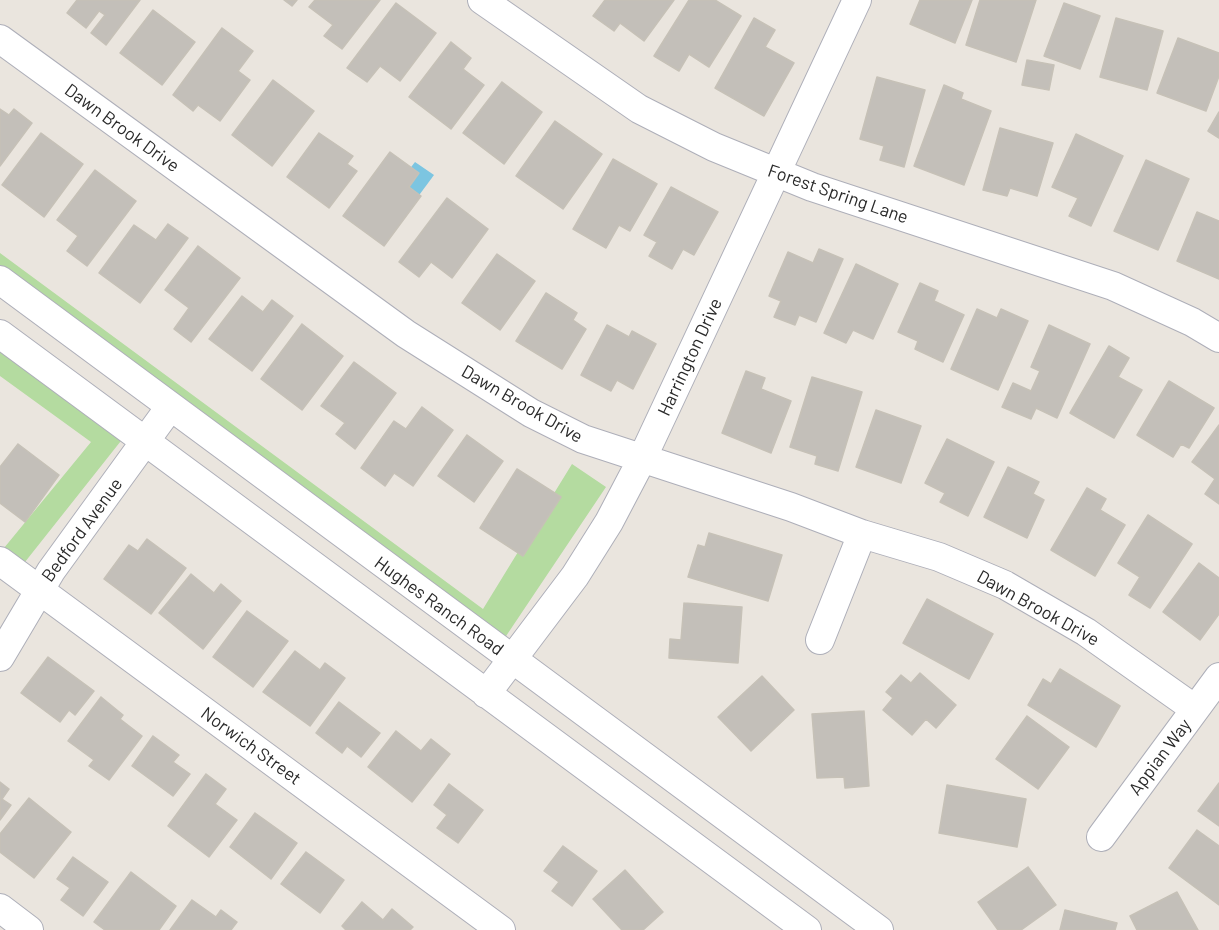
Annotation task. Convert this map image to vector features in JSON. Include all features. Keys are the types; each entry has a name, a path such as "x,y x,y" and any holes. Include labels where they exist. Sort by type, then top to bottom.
{"street":[{"name":"Forest Spring Lane","path":"482,0 639,109 714,147 776,174 1113,286 1192,322 1219,338"},
{"name":"Harrington Drive","path":"486,694 575,576 609,522 641,460 857,0"},
{"name":"Dawn Brook Drive","path":"0,39 406,334 531,413 583,439 641,460 791,507 862,534 939,557 1005,585 1086,632 1195,709"},
{"name":"Hughes Ranch Road","path":"0,280 879,930"},
{"path":"0,334 807,930"},
{"name":"Bedford Avenue","path":"0,657 39,590 170,407"},
{"path":"820,640 862,534"},
{"name":"Norwich Street","path":"0,561 501,930"},
{"name":"Appian Way","path":"1101,837 1219,677"},
{"path":"0,908 29,930"}],"green space":[{"path":"0,253 483,609 572,464 606,487 494,654 0,289"},
{"path":"0,336 128,432 25,562 4,548 91,442 0,376"}],"water":[{"path":"415,162 434,175 417,198 398,184"}],"building":[{"path":"77,0 140,0 106,45 91,33 105,15 99,11 86,28 67,13"},
{"path":"284,0 297,0 292,6"},
{"path":"315,0 380,0 342,49 324,36 333,25 309,7"},
{"path":"605,0 674,0 644,41 620,23 614,31 593,16"},
{"path":"689,0 715,0 741,16 709,67 689,54 679,71 654,56"},
{"path":"920,0 972,0 955,43 910,24"},
{"path":"980,0 1036,0 1016,62 966,45"},
{"path":"396,3 436,33 400,81 380,66 367,82 347,68"},
{"path":"1064,3 1100,16 1080,69 1044,56"},
{"path":"153,10 195,42 162,85 120,53"},
{"path":"754,18 775,30 765,47 794,63 764,116 715,88"},
{"path":"1116,18 1163,31 1147,90 1100,77"},
{"path":"222,28 253,51 238,71 250,80 220,121 198,105 193,111 173,95"},
{"path":"1178,38 1219,53 1219,76 1206,111 1157,93"},
{"path":"451,42 471,58 463,69 484,85 451,129 409,97"},
{"path":"1027,60 1054,65 1049,90 1022,85"},
{"path":"877,77 925,90 904,167 880,160 884,146 860,139"},
{"path":"273,80 314,111 272,166 232,135"},
{"path":"502,82 542,112 504,164 463,133"},
{"path":"944,85 963,93 961,99 991,111 964,185 914,166"},
{"path":"0,109 9,115 14,109 32,123 0,166"},
{"path":"1219,112 1219,138 1208,131"},
{"path":"555,121 602,154 563,209 516,176"},
{"path":"1000,128 1053,143 1037,196 1010,188 1007,196 983,190"},
{"path":"41,133 83,164 44,217 2,185"},
{"path":"319,133 353,156 347,164 357,171 329,208 287,177"},
{"path":"1076,134 1123,156 1091,226 1069,216 1078,198 1052,187"},
{"path":"390,152 419,173 409,187 421,196 384,246 343,216"},
{"path":"613,159 657,184 630,231 619,225 606,248 573,229"},
{"path":"1146,160 1189,179 1158,250 1114,231"},
{"path":"95,170 136,201 87,266 67,251 78,236 57,220"},
{"path":"671,187 718,212 694,255 683,249 672,269 649,256 657,242 644,235"},
{"path":"447,198 488,229 452,278 431,262 419,277 399,262"},
{"path":"1197,212 1219,221 1219,279 1177,261"},
{"path":"168,224 188,238 140,303 99,273 134,225 156,240"},
{"path":"198,246 240,278 191,342 174,329 189,308 165,290"},
{"path":"819,249 843,259 816,322 799,315 795,325 774,317 781,301 769,296 788,252 813,263"},
{"path":"497,254 535,281 500,330 462,303"},
{"path":"856,264 898,284 873,339 853,330 846,343 824,333"},
{"path":"920,283 938,291 934,301 964,315 943,362 915,349 918,341 898,332"},
{"path":"546,293 577,313 573,320 586,329 562,369 516,341"},
{"path":"242,296 263,312 272,300 293,316 252,371 209,339"},
{"path":"977,309 997,318 1001,309 1028,321 998,390 951,369"},
{"path":"302,324 343,356 302,410 261,379"},
{"path":"607,325 629,337 632,331 656,344 633,389 617,380 611,391 581,375"},
{"path":"1049,325 1090,344 1057,418 1036,408 1031,419 1002,407 1013,383 1031,391 1040,371 1031,367"},
{"path":"1109,346 1129,358 1118,377 1142,390 1114,438 1070,413"},
{"path":"354,362 396,393 355,449 336,434 345,423 321,406"},
{"path":"746,371 765,378 761,389 791,401 771,453 722,433"},
{"path":"812,377 862,392 838,471 815,464 817,456 790,447"},
{"path":"1169,381 1214,408 1189,448 1181,444 1173,457 1137,435"},
{"path":"422,407 453,430 413,486 394,473 385,486 361,468 394,421 406,429"},
{"path":"876,410 921,426 901,483 856,467"},
{"path":"1219,425 1219,504 1205,494 1215,479 1192,462"},
{"path":"467,435 503,461 474,502 438,476"},
{"path":"947,439 994,462 968,516 940,502 945,493 925,483"},
{"path":"18,444 59,475 25,522 0,503 0,467"},
{"path":"1008,467 1039,482 1033,494 1044,500 1027,538 984,517"},
{"path":"517,469 561,497 523,556 480,528"},
{"path":"1087,488 1106,499 1100,510 1125,525 1095,576 1051,550"},
{"path":"1148,515 1192,544 1150,608 1129,595 1140,577 1118,563"},
{"path":"709,533 782,555 768,601 688,577 698,545 705,547"},
{"path":"147,539 186,568 151,614 104,579 129,545 138,551"},
{"path":"1199,563 1219,578 1219,614 1200,640 1163,612"},
{"path":"191,574 214,593 221,584 241,601 203,649 159,613"},
{"path":"927,599 993,634 969,679 903,643"},
{"path":"684,603 742,607 738,663 669,658 670,639 681,640"},
{"path":"247,611 288,641 253,687 213,657"},
{"path":"295,651 320,670 325,663 345,678 310,726 263,692"},
{"path":"48,657 94,691 75,715 69,710 60,722 21,693"},
{"path":"1060,669 1120,706 1096,747 1028,705 1043,679 1051,684"},
{"path":"920,673 956,705 936,728 926,719 912,735 883,710 893,698 886,692 901,675 911,683"},
{"path":"762,676 794,710 751,751 718,717"},
{"path":"101,697 123,715 120,719 142,736 109,780 89,766 94,760 68,741"},
{"path":"339,702 380,733 361,757 347,746 342,753 316,733"},
{"path":"864,711 869,786 845,788 844,777 817,778 812,714"},
{"path":"1027,716 1069,747 1038,789 996,759"},
{"path":"396,731 421,751 431,739 450,754 412,802 368,767"},
{"path":"153,736 179,755 173,762 190,774 173,796 132,766"},
{"path":"206,774 226,789 215,804 237,820 209,857 168,826"},
{"path":"0,782 9,789 2,799 11,805 0,820"},
{"path":"1219,783 1219,826 1198,811"},
{"path":"449,784 483,810 458,843 437,828 447,815 434,805"},
{"path":"947,785 1026,799 1017,847 939,833"},
{"path":"29,798 71,832 34,878 0,852 0,834"},
{"path":"255,813 297,843 271,879 230,847"},
{"path":"1197,830 1219,846 1219,905 1169,868"},
{"path":"563,846 597,871 572,906 552,891 559,882 544,871"},
{"path":"306,852 344,880 320,913 281,884"},
{"path":"73,857 108,882 83,916 61,900 70,888 57,879"},
{"path":"1028,867 1056,905 1021,930 998,930 978,902"},
{"path":"625,870 663,912 643,930 622,930 593,899"},
{"path":"131,872 176,906 159,930 105,930 94,922"},
{"path":"1177,892 1198,930 1137,930 1130,916"},
{"path":"192,900 216,917 221,910 237,922 231,930 170,930"},
{"path":"362,902 383,920 392,909 413,927 410,930 346,930 342,926"},
{"path":"1065,910 1117,923 1115,930 1060,930"}]}
